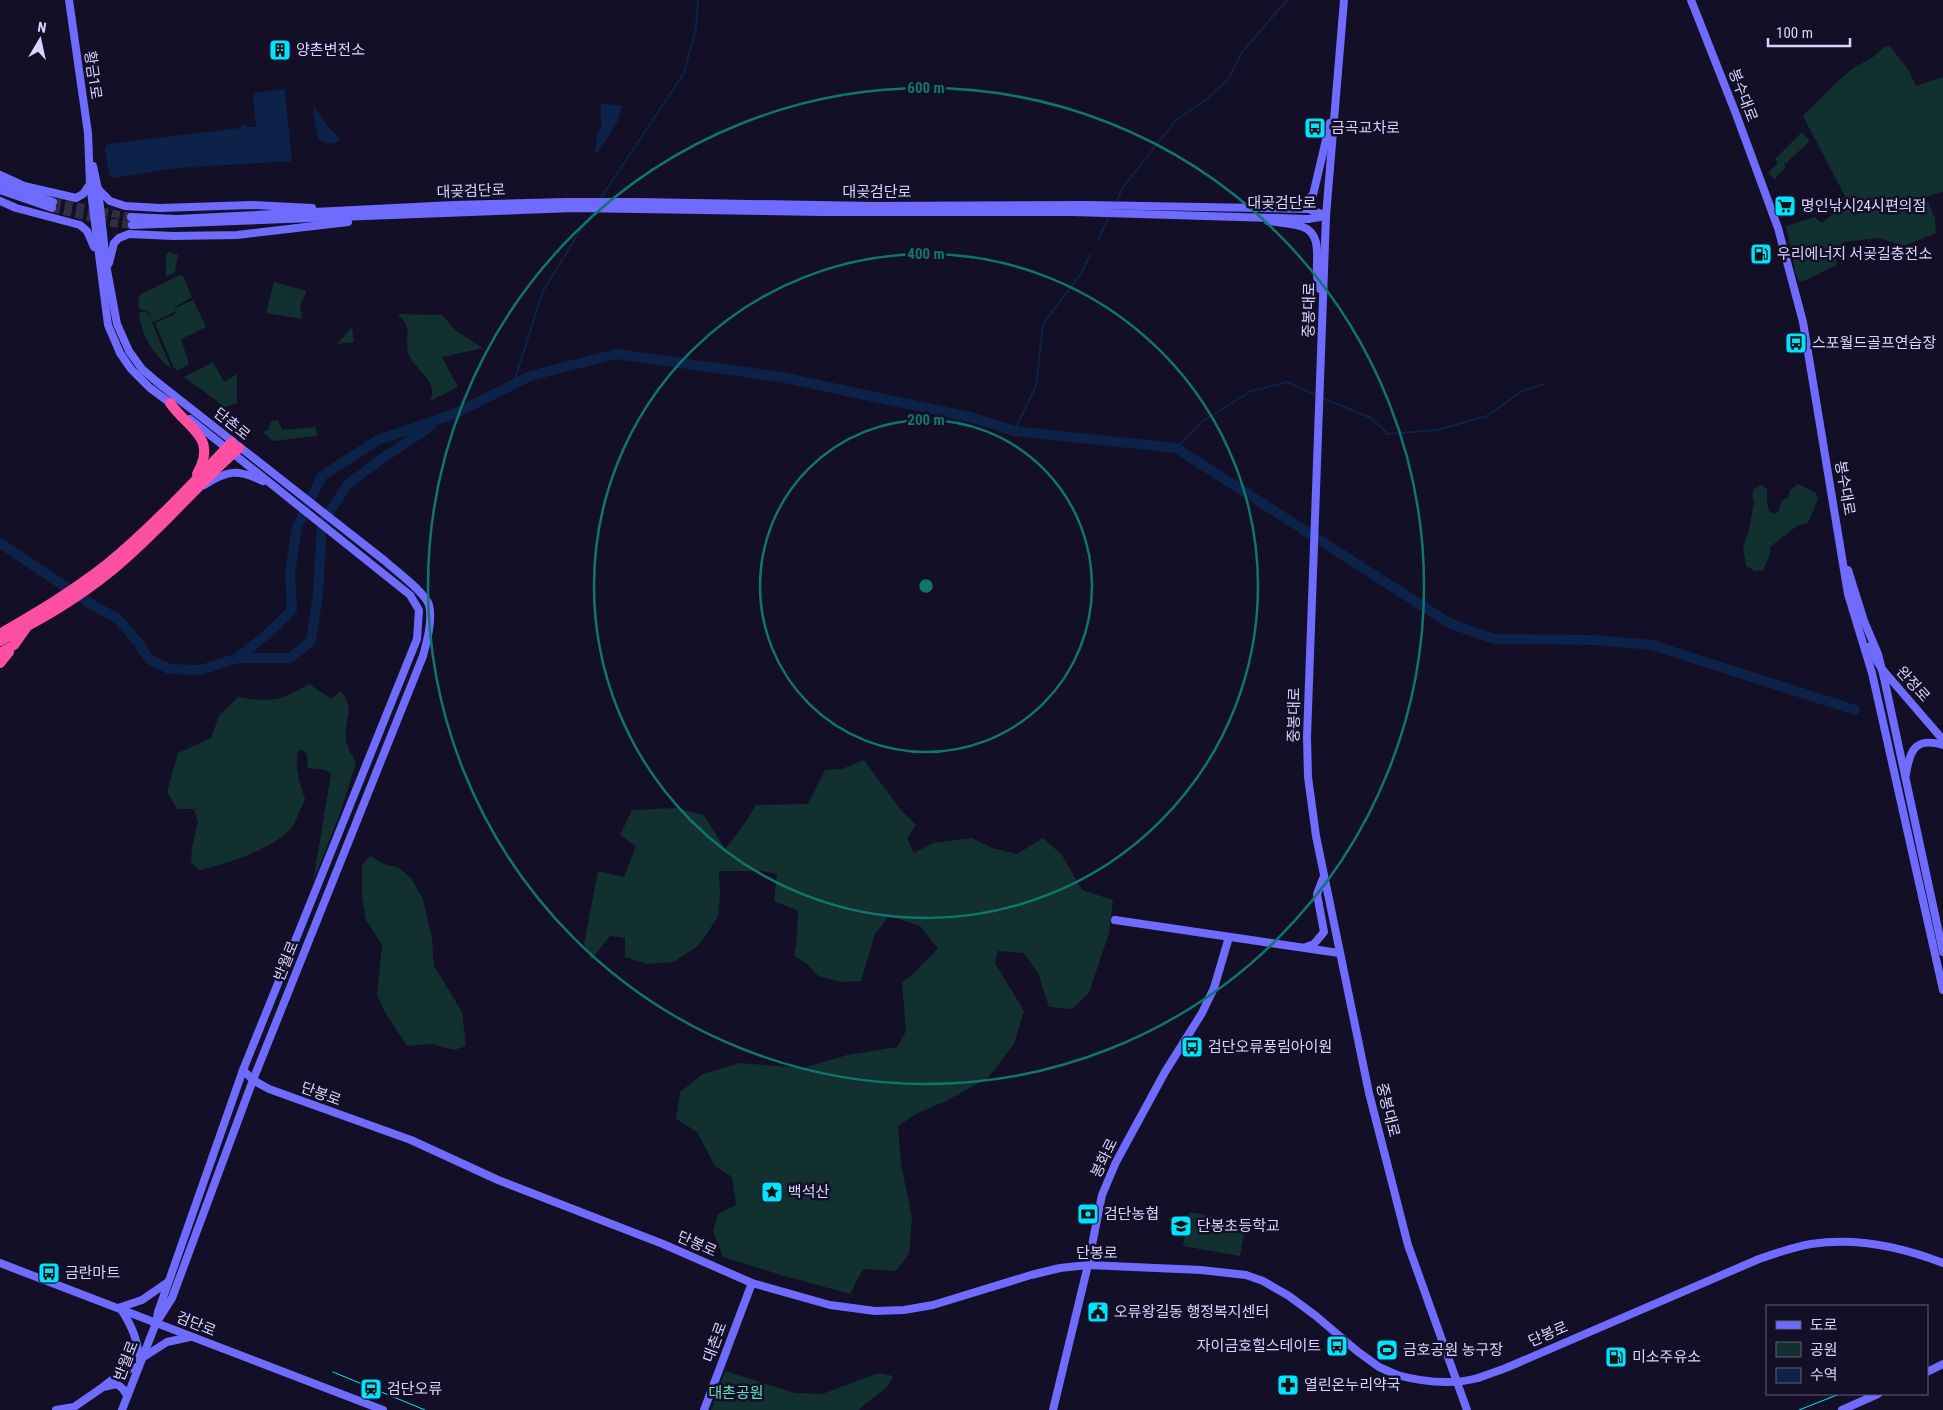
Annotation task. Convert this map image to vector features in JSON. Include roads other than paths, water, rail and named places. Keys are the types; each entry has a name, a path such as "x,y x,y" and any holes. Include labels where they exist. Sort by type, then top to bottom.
{"highway":[{"path":"170,403 200,436 205,446 203,463 195,486"},
{"path":"0,640 25,623 51,609 108,568 135,539 195,486 233,448"},
{"path":"0,629 25,623"},
{"path":"0,644 25,623"},
{"path":"3,656 25,623"},
{"path":"3,656 25,623"}],"main road":[{"name":"황금1로","path":"69,0 90,154 98,190 97,213"},
{"name":"중봉대로","path":"1344,0 1326,216 1307,737 1311,804 1339,953 1369,1093 1408,1245 1467,1410"},
{"name":"봉수대로","path":"1691,0 1778,228 1802,322 1842,549 1848,594 1872,672 1943,990"},
{"path":"1262,208 1304,202 1313,195 1326,134 1334,112"},
{"name":"황금1로","path":"90,154 90,184 97,213"},
{"path":"0,175 24,186 76,198 84,194 90,184"},
{"path":"0,182 52,205 0,190"},
{"path":"98,190 110,201 125,206 160,208 252,205 358,210"},
{"path":"0,201 16,208 80,225 92,239 100,266"},
{"name":"대곶검단로","path":"1087,209 823,212 575,208 414,215 132,221 454,205 601,202 1087,209 1131,210 1308,219 1326,216"},
{"name":"대곶검단로","path":"1131,210 1309,209 1326,216"},
{"name":"단촌로","path":"97,213 100,266 106,317 116,344 136,374 170,403 287,484 346,530 416,588 429,605"},
{"name":"단촌로","path":"97,213 117,324 124,343 136,361 157,382 280,491 410,595 419,610"},
{"path":"107,270 114,242 129,234 173,236 237,235 414,215"},
{"path":"1254,217 1305,228 1311,232 1318,255 1317,274 1323,300"},
{"path":"195,486 232,472 244,474 280,491"},
{"path":"1842,549 1864,621 1878,654 1882,669 1943,952"},
{"name":"반월로","path":"156,1323 172,1298 253,1080 423,656 429,636 429,605"},
{"name":"반월로","path":"122,1410 156,1323 168,1282 243,1070 412,653 417,639 419,610"},
{"path":"1860,633 1882,669"},
{"name":"완정로","path":"1882,669 1943,740"},
{"path":"1882,716 1884,712 1892,716"},
{"path":"1906,780 1909,758 1914,749 1920,744 1929,741 1943,745"},
{"path":"1304,948 1314,944 1324,932 1317,894 1324,876"},
{"path":"1115,920 1339,953"},
{"name":"봉화로","path":"1053,1410 1088,1265 1102,1194 1116,1162 1160,1080 1202,1012 1214,988 1228,937"},
{"name":"단봉로","path":"243,1070 253,1080 277,1092 411,1140 498,1180 663,1244 752,1283 830,1306 875,1311 904,1310 934,1305 1045,1272 1088,1265 1201,1270 1246,1275 1288,1296 1380,1367 1397,1375 1430,1381 1460,1381 1478,1378 1759,1259 1791,1249 1823,1243 1874,1245 1905,1250 1943,1263"},
{"name":"검단로","path":"0,1263 383,1410"},
{"path":"140,1362 138,1342 134,1330 120,1309 142,1300 168,1282"},
{"name":"대촌로","path":"704,1410 752,1283"},
{"path":"56,1410 74,1407 167,1342 190,1337"},
{"path":"1928,1372 1943,1364"},
{"path":"103,1387 117,1384 128,1395"},
{"path":"1842,1410 1876,1395"}],"water":[{"path":"283,89 285,91 292,161 177,168 114,178 110,177 105,151 105,147 108,144 240,128 244,123 248,127 256,127 253,98 255,93"},
{"path":"601,103 622,106 617,123 596,154 598,130 601,130"},
{"path":"314,106 328,127 340,138 339,141 328,143 318,138 313,114"}],"waterway":[{"path":"602,196 684,73 696,28 698,0"},
{"path":"1116,202 1124,186 1175,121 1207,99 1229,78 1242,52 1287,0"},
{"path":"1098,239 1110,215"},
{"path":"513,385 543,291 586,221"},
{"path":"1014,431 1036,386 1043,324 1080,275 1090,255"},
{"path":"0,543 94,606 117,618 137,641 149,659 169,669 201,670 238,658 292,610 290,573 297,527 322,476 378,440 454,414 530,376 616,354 781,377 974,418 1014,431 1176,448 1449,623 1494,639 1594,640 1652,645 1855,710"},
{"path":"1176,448 1203,421 1251,391 1287,382 1318,396"},
{"path":"1322,398 1371,418 1388,434 1437,430 1487,416 1522,391 1544,384"},
{"path":"238,658 290,658 311,641 318,594 322,523 348,484 431,426"}],"tunnel":[{"path":"53,202 131,217"},
{"path":"52,208 112,223 132,225"}],"tram line":[{"path":"333,1372 425,1410"},
{"path":"1799,1410 1837,1395"}],"place":[{"name":"양촌변전소","path":"280,50"},
{"name":"금곡교차로","path":"1315,128"},
{"name":"명인낚시24시편의점","path":"1785,206"},
{"name":"우리에너지 서곶길충전소","path":"1761,254"},
{"name":"스포월드골프연습장","path":"1796,343"},
{"name":"검단오류풍림아이원","path":"1192,1047"},
{"name":"백석산","path":"772,1192"},
{"name":"검단농협","path":"1088,1214"},
{"name":"단봉초등학교","path":"1181,1226"},
{"name":"금란마트","path":"49,1273"},
{"name":"오류왕길동 행정복지센터","path":"1098,1312"},
{"name":"자이금호힐스테이트","path":"1337,1346"},
{"name":"금호공원 농구장","path":"1387,1350"},
{"name":"미소주유소","path":"1616,1357"},
{"name":"열린온누리약국","path":"1288,1385"},
{"name":"검단오류","path":"371,1389"}],"park label":[{"name":"대촌공원","path":"736,1393"}]}
